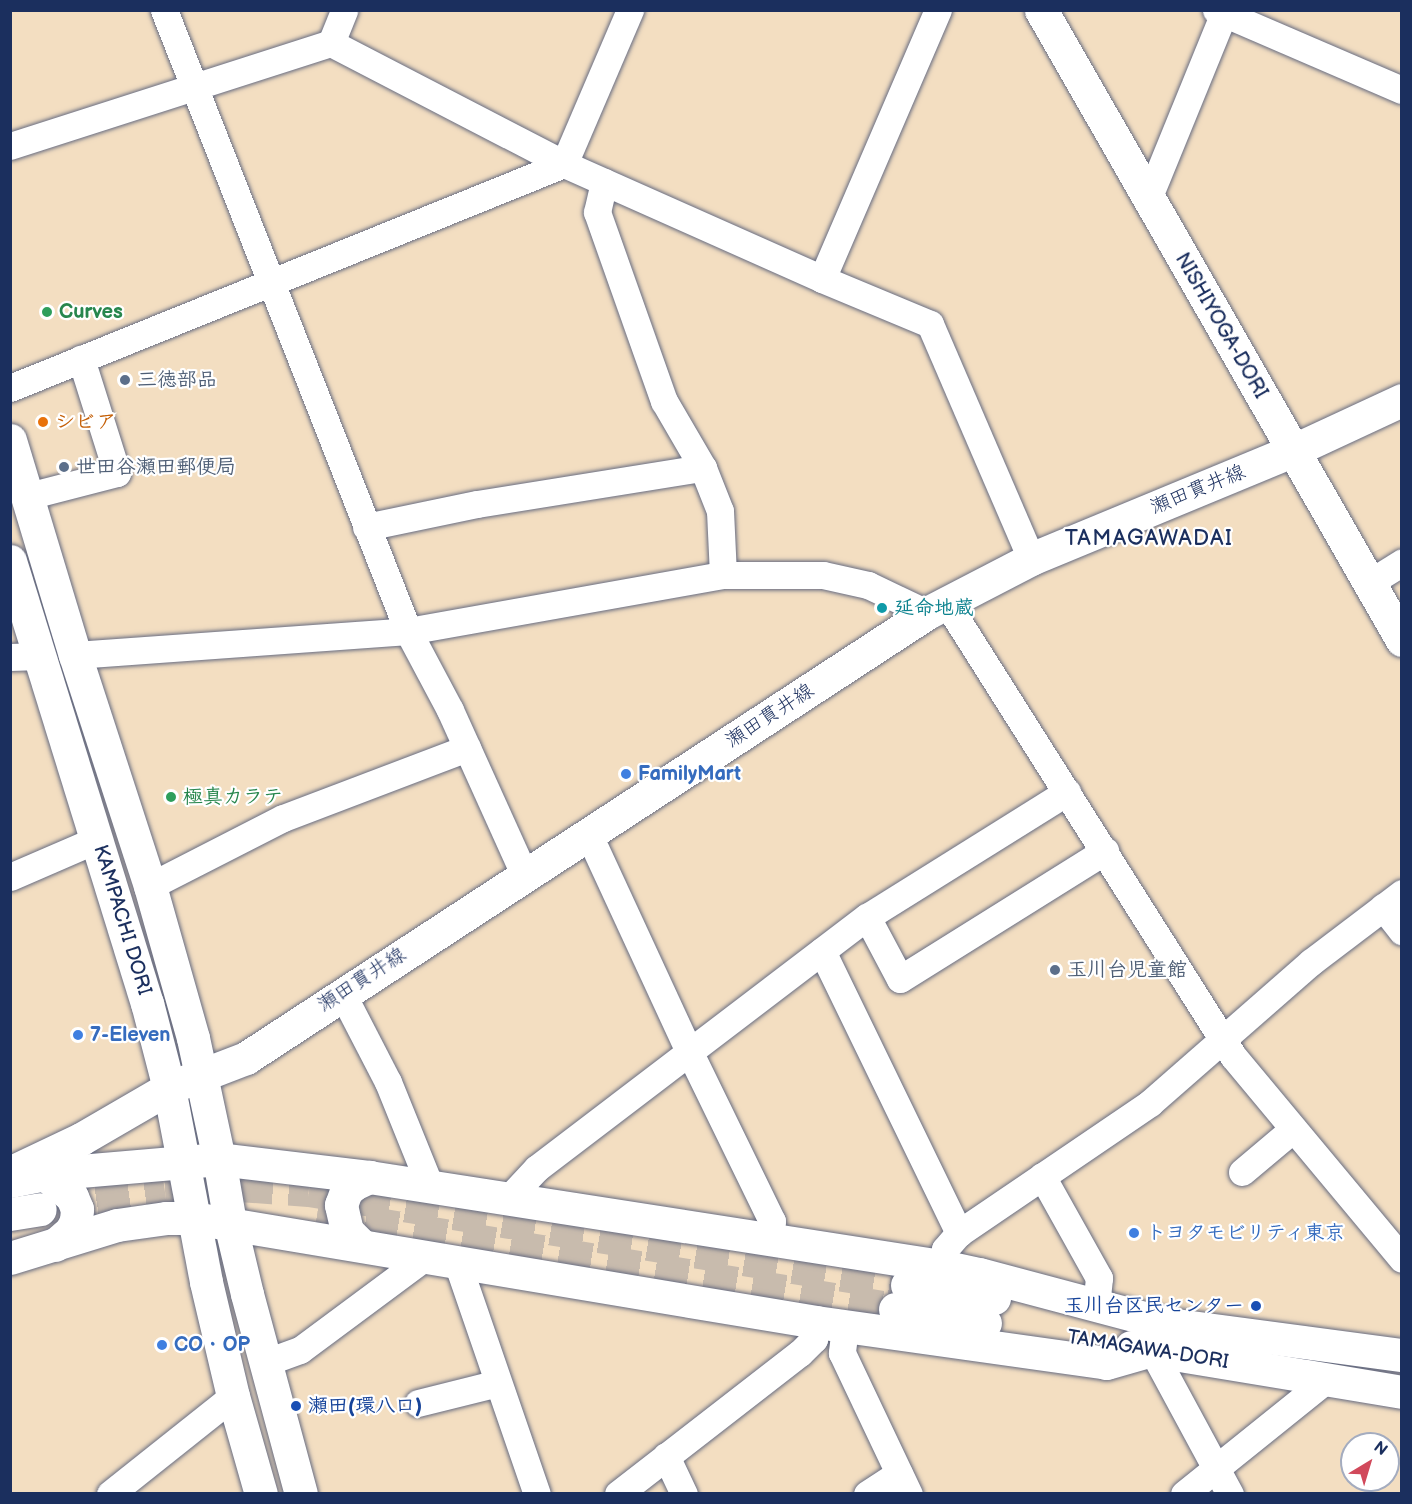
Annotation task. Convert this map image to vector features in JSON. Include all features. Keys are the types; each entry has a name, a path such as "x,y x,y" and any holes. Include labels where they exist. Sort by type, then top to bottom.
{"main road":[{"name":"NISHIYOGA-DORI","path":"1041,10 1401,640"},
{"name":"瀬田貫井線","path":"10,1172 81,1139 169,1088 246,1058 524,874 589,835 936,608 1031,558 1292,451 1401,400"},
{"name":"KAMPACHI DORI","path":"10,440 75,655 150,886 202,1075 230,1223 264,1363 301,1494"},
{"name":"KAMPACHI DORI","path":"10,561 25,656 98,839 144,992 169,1088 193,1218 233,1396 261,1494"},
{"path":"524,874 669,772 748,720 839,671"},
{"path":"10,1181 45,1174 219,1159 369,1177 941,1266 1096,1305 1160,1337"},
{"path":"38,1225 71,1231 76,1221 76,1209 72,1197 45,1174"},
{"path":"361,1245 347,1231 341,1205 346,1191 354,1184 369,1177"},
{"path":"10,1237 38,1225 126,1224 166,1218 193,1218 831,1324 1106,1363 1160,1337"},
{"path":"10,1258 38,1225"},
{"path":"247,1294 251,1273 261,1255 275,1242 293,1233"},
{"name":"TAMAGAWA-DORI","path":"901,1297 1160,1337 1401,1355"},
{"name":"TAMAGAWA-DORI","path":"1160,1337 1326,1380 1401,1392"}],"street":[{"path":"164,10 408,631 467,748 524,874"},
{"path":"331,43 344,10"},
{"path":"10,388 564,164 630,10"},
{"path":"822,279 938,10"},
{"path":"1148,199 1222,12 1401,90"},
{"path":"10,146 331,43 564,164 822,279 930,324 1031,558"},
{"path":"604,182 597,212 608,244 664,401 704,468 720,511 723,575"},
{"path":"27,496 117,473 81,359"},
{"path":"366,527 477,504 704,468"},
{"path":"1369,583 1401,562"},
{"path":"75,655 408,631 723,575 824,575 868,585 936,608 1068,792 1233,1056 1401,1259"},
{"path":"150,886 284,818 467,748"},
{"path":"508,1199 537,1168 867,917 1068,792"},
{"path":"589,835 689,1051 772,1221 770,1240"},
{"path":"10,877 98,839"},
{"path":"867,917 900,979 1105,851"},
{"path":"941,1266 945,1249 959,1233 1150,1103 1311,962 1392,900 1401,931"},
{"path":"822,951 959,1233"},
{"path":"342,993 388,1082 430,1186"},
{"path":"1242,1172 1293,1129"},
{"path":"1042,1176 1099,1278 1096,1305"},
{"path":"264,1363 300,1350 425,1257"},
{"path":"457,1262 537,1494"},
{"path":"618,1494 800,1353 831,1324 842,1353 904,1483 867,1494"},
{"path":"1160,1337 1216,1469 1230,1494"},
{"path":"1184,1494 1326,1380"},
{"path":"418,1403 498,1383"},
{"path":"110,1494 233,1396"},
{"path":"666,1456 684,1494"}],"tunnel":[{"path":"48,1207 165,1190 240,1185 309,1190 907,1285"},
{"path":"317,1214 895,1309"}],"place":[{"name":"Curves","path":"47,312"},
{"name":"三徳部品","path":"125,380"},
{"name":"シビア","path":"43,422"},
{"name":"世田谷瀬田郵便局","path":"64,467"},
{"name":"延命地蔵","path":"882,608"},
{"name":"FamilyMart","path":"626,774"},
{"name":"極真カラテ","path":"171,797"},
{"name":"玉川台児童館","path":"1055,970"},
{"name":"7-Eleven","path":"78,1035"},
{"name":"トヨタモビリティ東京","path":"1134,1233"},
{"name":"玉川台区民センター","path":"1256,1306"},
{"name":"CO・OP","path":"162,1345"},
{"name":"瀬田(環八口)","path":"296,1406"}],"district":[{"name":"TAMAGAWADAI","path":"1149,539"}]}
